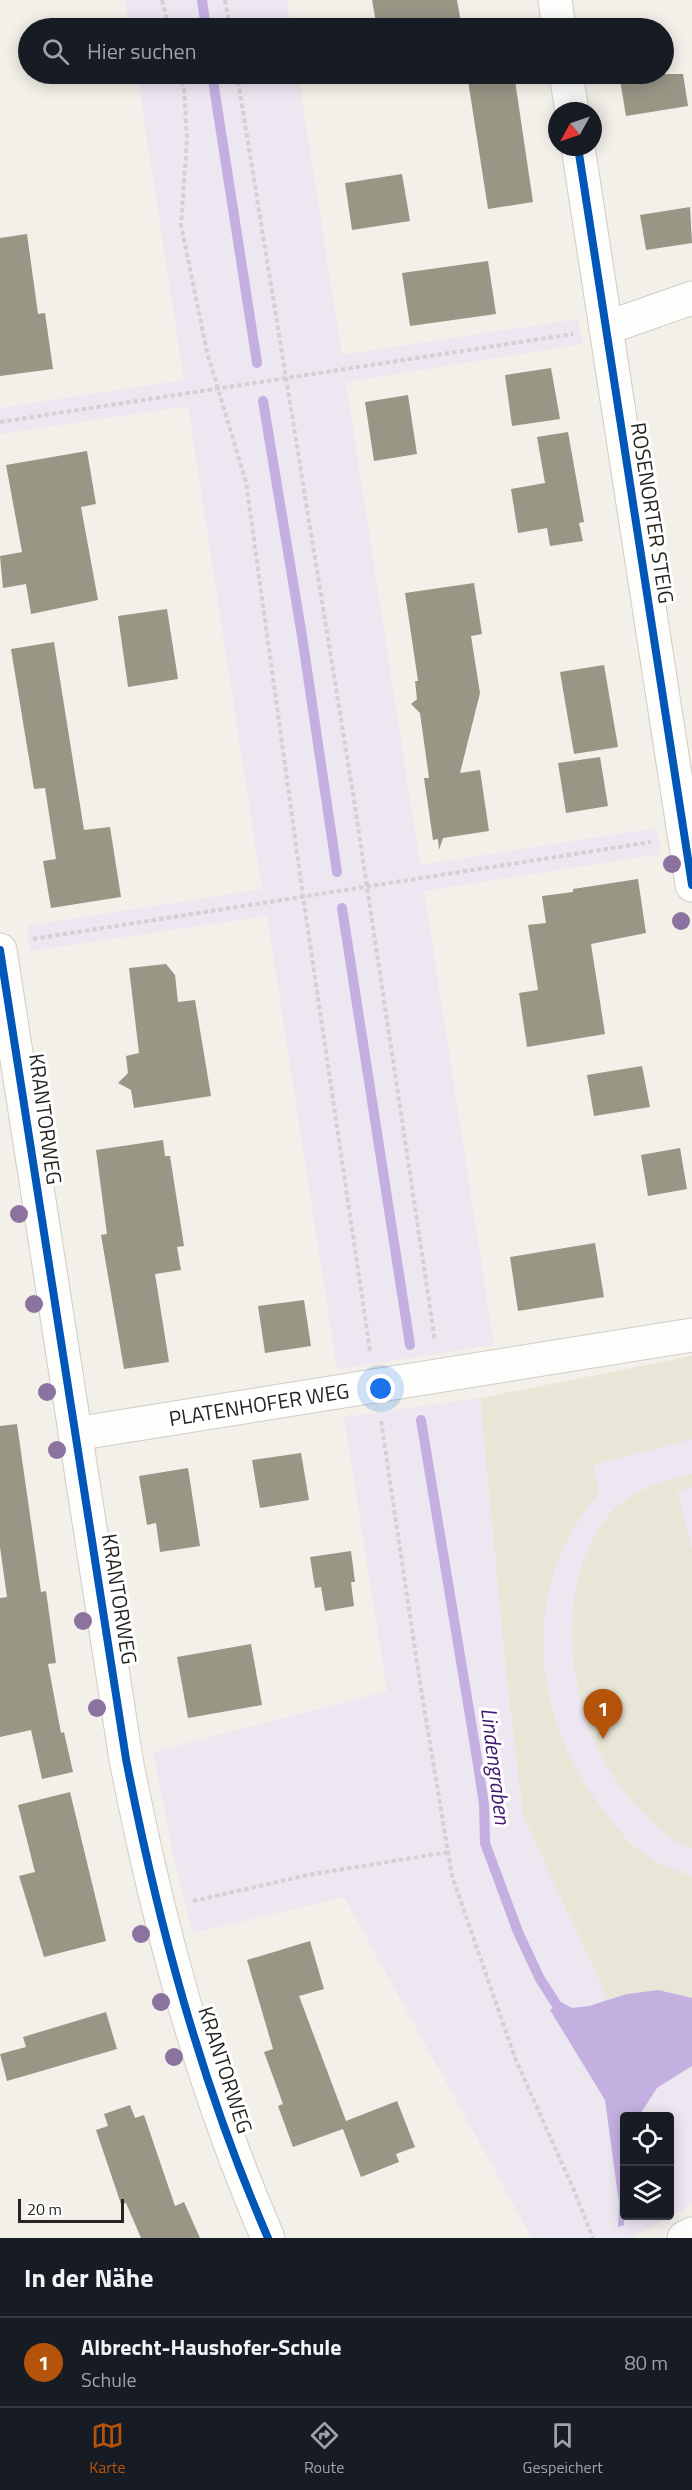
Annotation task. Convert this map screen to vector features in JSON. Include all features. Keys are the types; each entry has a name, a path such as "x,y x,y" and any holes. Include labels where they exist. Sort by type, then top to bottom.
{"street":[{"path":"555,0 558,18"},
{"path":"568,84 571,102"},
{"name":"ROSENORTER STEIG","path":"579,156 688,836 692,885"},
{"path":"606,328 692,298"},
{"name":"KRANTORWEG","path":"12,945 75,1434 126,1759 158,1908 195,2043 220,2119 268,2238"},
{"name":"PLATENHOFER WEG","path":"75,1434 692,1335"},
{"path":"684,2238 692,2234"}],"path":[{"path":"162,0 166,18"},
{"path":"225,0 228,18"},
{"path":"183,84 187,139 181,225 207,352 246,482 303,896 420,1683 452,1876 515,2058 573,2188 592,2238"},
{"path":"239,84 367,886 440,1376"},
{"path":"0,422 220,390 606,328"},
{"path":"12,945 303,896 688,836"},
{"path":"158,1908 313,1874 449,1852"}],"shaded area":[{"path":"125,0 287,0 290,18 128,18"},
{"path":"139,84 300,84 342,355 578,319 583,344 346,382 420,865 657,828 661,854 424,891 494,1345 337,1369 267,916 30,951 27,926 262,889 188,406 0,434 0,408 184,380"},
{"path":"692,1356 692,1998 658,1991 627,1994 608,2000 523,1816 505,1663 480,1398"},
{"path":"480,1398 505,1663 523,1816 608,2000 650,1992 692,1998 692,2204 674,2214 674,2112 620,2112 620,2220 663,2220 631,2238 532,2238 344,1897 193,1933 174,1858 153,1752 387,1691 344,1417"},
{"path":"692,1439 692,1474 659,1483 628,1498 611,1513 593,1538 581,1567 574,1599 572,1632 574,1665 580,1698 589,1729 601,1756 625,1792 653,1823 670,1838 692,1848 692,1876 660,1864 629,1842 593,1796 577,1770 564,1743 547,1684 544,1624 551,1580 561,1553 574,1528 599,1493 593,1465"},
{"path":"692,1487 692,1550 677,1491"},
{"path":"658,1990 692,1998 692,2066 657,2088 642,2112 620,2112 620,2220 624,2220 624,2225 618,2227 619,2203 605,2100 550,2010 561,2002 572,2008 589,2006 627,1994"}],"building":[{"path":"372,0 457,0 460,18 375,18"},
{"path":"674,74 683,74 688,106 626,116 621,84 674,84"},
{"path":"469,84 515,84 533,202 488,209"},
{"path":"402,174 410,221 352,230 345,183"},
{"path":"690,207 692,243 646,250 640,215"},
{"path":"27,234 38,314 45,313 53,369 0,376 0,238"},
{"path":"488,261 496,314 410,326 402,273"},
{"path":"551,368 560,419 512,426 505,375"},
{"path":"408,395 417,454 374,461 365,402"},
{"path":"568,432 584,522 579,523 583,541 550,546 547,528 518,533 511,489 545,483 537,437"},
{"path":"87,451 96,504 81,507 98,600 31,614 26,584 3,588 0,556 22,552 6,465"},
{"path":"474,583 482,634 471,636 480,693 460,773 480,770 489,831 443,838 439,850 438,839 433,840 424,778 429,778 420,713 411,704 417,699 415,681 418,681 405,593"},
{"path":"167,609 178,679 128,687 118,616"},
{"path":"54,642 84,830 110,827 121,897 51,908 43,861 56,859 45,788 34,789 11,649"},
{"path":"604,665 618,747 574,754 560,672"},
{"path":"600,757 608,806 566,813 558,763"},
{"path":"638,879 646,933 591,944 605,1034 527,1047 519,993 538,990 528,925 546,923 542,896"},
{"path":"166,964 175,975 178,1002 195,1000 211,1096 134,1108 131,1090 118,1083 128,1073 126,1056 139,1053 129,968"},
{"path":"642,1066 650,1107 594,1116 587,1075"},
{"path":"163,1140 165,1156 170,1156 184,1246 177,1247 181,1270 155,1274 169,1362 124,1369 101,1235 107,1234 96,1150"},
{"path":"680,1148 687,1189 648,1196 641,1155"},
{"path":"595,1243 604,1297 518,1311 510,1257"},
{"path":"304,1300 311,1346 265,1353 258,1306"},
{"path":"17,1424 41,1592 46,1591 56,1663 48,1664 61,1733 64,1732 73,1772 42,1779 31,1730 0,1737 0,1598 7,1597 0,1547 0,1426"},
{"path":"301,1453 309,1500 260,1508 252,1460"},
{"path":"188,1468 200,1546 160,1552 156,1523 147,1525 139,1476"},
{"path":"351,1551 355,1582 351,1582 354,1606 325,1611 321,1587 315,1588 310,1557"},
{"path":"251,1644 262,1705 188,1718 177,1657"},
{"path":"70,1792 106,1941 44,1957 19,1876 35,1872 18,1805"},
{"path":"310,1941 324,1989 299,1996 346,2121 397,2101 415,2147 396,2154 399,2162 361,2177 343,2129 293,2147 278,2106 283,2104 264,2052 273,2049 247,1960"},
{"path":"106,2012 117,2049 7,2081 0,2054 26,2047 23,2037"},
{"path":"130,2105 135,2118 144,2115 175,2206 184,2202 200,2238 141,2238 126,2203 121,2204 96,2130 108,2126 104,2114"}],"waterway":[{"path":"202,0 205,18"},
{"path":"214,84 257,363"},
{"path":"263,401 302,636 337,872"},
{"path":"342,908 410,1345"},
{"name":"Lindengraben","path":"421,1420 484,1804 485,1843 518,1932 540,1979 564,2016"}],"cycle path":[{"path":"579,156 692,885"},
{"path":"0,950 126,1759 152,1881 184,2002 222,2121 268,2238"}],"place":[{"name":"Albrecht-Haushofer-Schule","path":"603,1739"}]}
